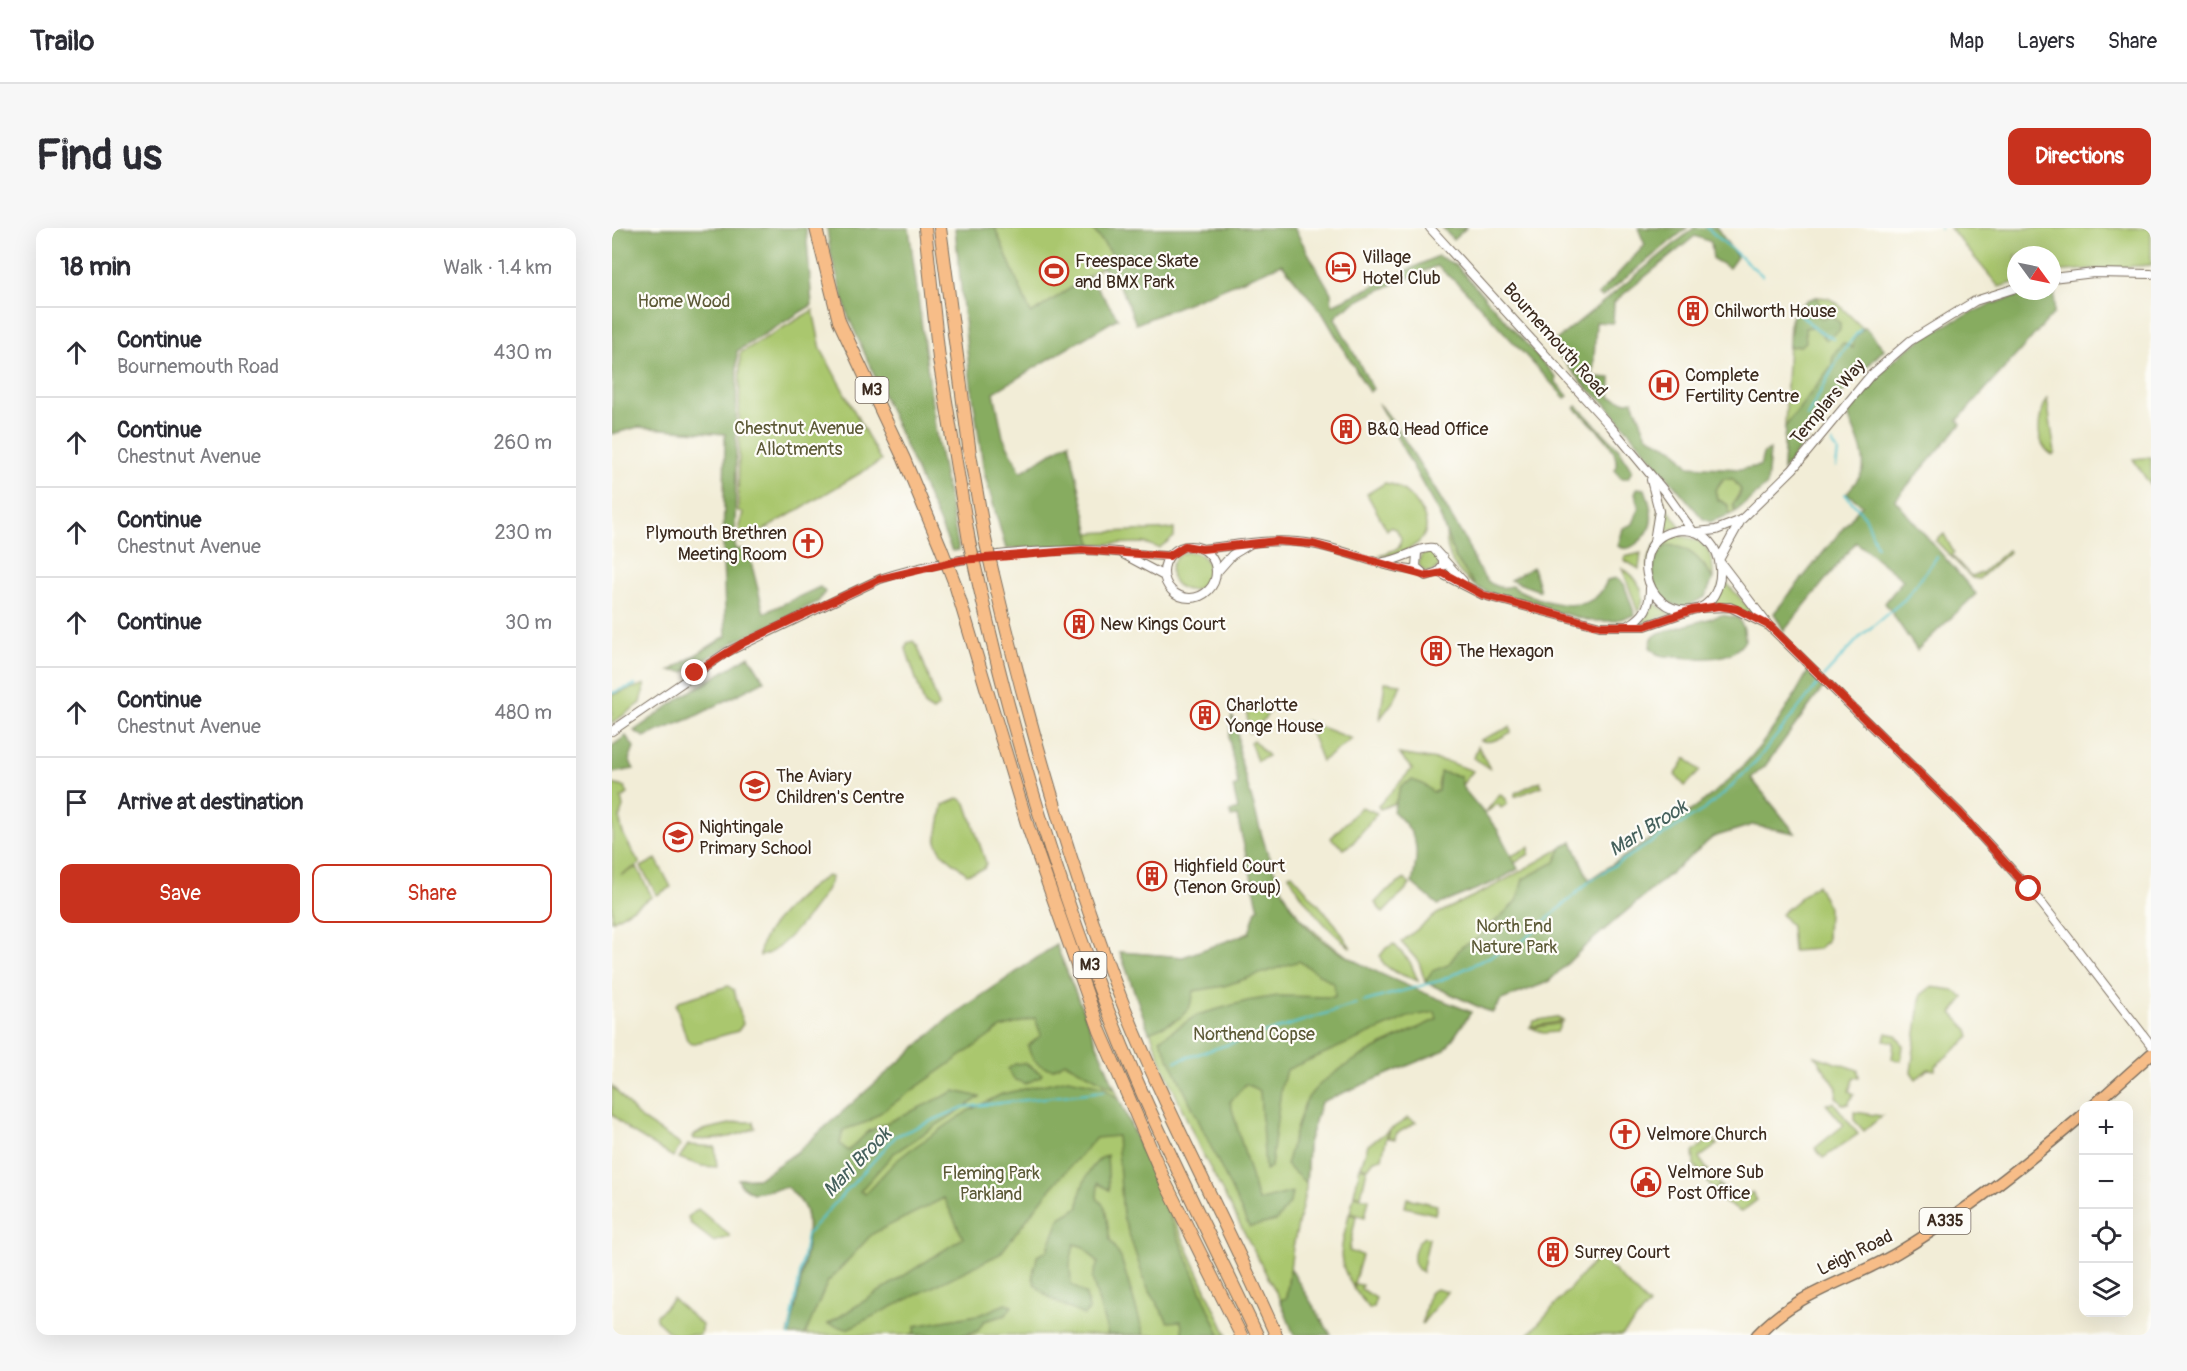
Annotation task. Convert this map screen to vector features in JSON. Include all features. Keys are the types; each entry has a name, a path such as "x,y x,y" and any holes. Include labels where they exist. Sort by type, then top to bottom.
{"highway":[{"name":"M3","path":"816,228 822,260 839,321 908,468 955,584 1028,827 1100,1031 1166,1184 1241,1335"},
{"name":"M3","path":"925,228 939,360 969,541 995,659 1026,771 1090,965 1160,1132 1257,1335"},
{"name":"M3","path":"940,228 970,454 985,539 1040,761 1065,845 1113,975 1189,1156 1276,1335"},
{"name":"M3","path":"944,257 946,228"}],"main road":[{"path":"2099,1101 2151,1054"},
{"name":"Leigh Road","path":"1757,1335 1791,1304 1885,1260 1972,1203 2031,1159 2079,1118"}],"street":[{"name":"Bournemouth Road","path":"1431,228 1611,427 1694,531"},
{"path":"2061,277 2094,273 2151,274"},
{"name":"Templars Way","path":"1720,560 1741,520 1778,486 1854,392 1910,341 1975,301 2007,291"},
{"name":"Bournemouth Road","path":"1650,478 1659,511 1654,541"},
{"name":"Templars Way","path":"1694,531 1716,530 1741,520"},
{"path":"1626,626 1644,614 1650,600 1646,560 1654,541 1667,532 1694,531 1710,542 1720,560 1770,626 1958,811 2002,859 2049,913 2151,1045"},
{"path":"612,731 727,652 880,579 961,560 1082,550 1169,556 1185,546 1202,549 1277,541 1313,544 1419,572 1426,576 1438,572 1443,566 1443,558"},
{"path":"1121,553 1164,576 1170,589 1189,598 1204,594 1210,588 1216,573 1232,555 1253,542"},
{"path":"1380,562 1396,561 1424,548 1433,548 1467,586"},
{"path":"1202,549 1213,559 1216,573"},
{"path":"1417,553 1414,562 1419,572"},
{"path":"1164,576 1169,556"},
{"path":"1438,572 1483,595 1583,624 1645,626 1695,609 1714,593 1720,560"},
{"path":"1650,588 1672,607 1695,609 1730,607 1770,626"}],"green space":[{"name":"Home Wood","path":"612,228 806,228 812,305 737,351 735,550 741,549 749,554 764,613 820,587 825,592 818,602 738,640 685,672 670,671 726,636 723,560 725,434 638,427 612,434"},
{"path":"827,228 909,228 936,434 959,550 952,551 848,316 830,251"},
{"path":"955,228 995,228 1031,314 1089,276 1118,318 994,392 1003,437 1021,472 1069,442 1092,544 1006,549 984,472 969,369"},
{"name":"Freespace Skate and BMX Park","path":"995,228 1092,228 1115,258 1031,315"},
{"path":"1092,228 1294,228 1331,293 1332,305 1438,256 1456,265 1556,377 1555,381 1568,396 1565,398 1463,288 1437,266 1352,304 1335,318 1373,389 1369,392 1323,314 1282,264 1136,324 1124,294 1111,273 1108,275 1102,267 1115,258"},
{"path":"1443,228 1466,228 1453,240"},
{"path":"1638,228 1687,228 1602,297 1598,295 1645,245"},
{"path":"1694,228 1717,228 1737,257 1729,268 1713,259 1711,242 1695,236 1614,302 1613,323 1596,322 1593,377 1611,378 1610,397 1627,402 1633,401 1647,436 1674,449 1689,466 1740,469 1760,466 1763,454 1770,450 1767,485 1735,512 1733,504 1741,490 1733,479 1723,479 1715,490 1717,499 1728,505 1729,515 1710,522 1703,519 1605,403 1588,389 1550,345"},
{"path":"1950,228 2151,228 2151,265 2061,271 2061,246 2007,246 2007,285 1999,287"},
{"path":"1817,297 1828,298 1837,303 1884,349 1844,391 1783,470 1790,320 1800,306"},
{"path":"1817,297 1820,307 1816,313 1822,318 1831,316 1840,323 1840,330 1827,340 1813,327 1805,328 1806,342 1800,346 1789,347 1793,313 1807,300"},
{"path":"2007,299 2055,300 2054,313 1958,420 1961,424 1895,500 1976,594 1917,650 1885,603 1903,580 1856,542 1784,631 1774,613 1862,505 1847,493 1862,473 1863,462 1861,447 1847,411 1891,363 1912,346 1949,323"},
{"name":"Chestnut Avenue Allotments","path":"813,310 821,349 881,461 742,543 739,526 743,513 738,511 740,353"},
{"path":"1865,327 1884,349 1844,391 1783,470 1785,427 1832,365 1836,351 1843,343 1853,348 1854,338"},
{"path":"2047,399 2055,453 2052,455 2042,443 2039,429 2041,413"},
{"path":"1379,405 1421,466 1464,538 1479,570 1488,581 1498,587 1511,586 1550,602 1578,604 1590,601 1600,593 1607,580 1617,578 1624,584 1635,615 1613,621 1591,621 1496,596 1476,587 1455,557 1440,516"},
{"path":"1577,406 1619,449 1632,470 1628,478 1621,478 1615,471 1616,462 1610,445 1604,436 1575,408"},
{"path":"2151,457 2151,486 2133,459"},
{"path":"1724,479 1733,479 1741,490 1733,504 1735,512 1729,515 1728,505 1717,499 1715,490"},
{"path":"1385,483 1399,487 1412,498 1426,524 1422,538 1409,549 1393,555 1379,556 1399,548 1401,538 1396,529 1390,527 1387,530 1367,494"},
{"path":"1637,488 1645,489 1651,512 1650,526 1643,538 1636,544 1623,548 1618,546 1623,528 1633,524 1639,507 1635,493"},
{"path":"1659,497 1680,526 1679,528 1659,532"},
{"path":"1174,529 1174,537 1159,548 1144,543 1092,544 1088,533"},
{"path":"1446,531 1455,557 1476,587 1462,575 1453,563 1446,541"},
{"path":"1944,534 1954,553 1952,556 1971,576 1982,573 2008,550 2009,552 1979,579 1972,578 1936,541"},
{"path":"1670,536 1690,538 1704,545 1713,568 1713,579 1704,565 1652,566 1661,593 1684,608 1667,603 1649,578 1648,559 1654,546"},
{"path":"1668,545 1683,548 1695,556 1713,579 1705,597 1684,608 1666,600 1656,587 1655,564 1662,550"},
{"path":"1190,552 1204,557 1209,571 1204,585 1190,590 1176,585 1171,571 1176,557"},
{"path":"1429,552 1436,555 1439,562 1436,569 1429,572 1422,569 1419,562 1422,555"},
{"path":"1641,553 1639,569 1624,560 1625,557"},
{"path":"1533,567 1540,591 1510,580"},
{"path":"1622,568 1633,576 1640,587 1643,599 1638,612"},
{"path":"1723,579 1757,617 1713,603"},
{"path":"1654,603 1671,614 1642,623"},
{"path":"1722,615 1738,618 1744,629 1745,640 1730,654 1709,658 1664,656 1657,654 1650,647 1652,638 1659,633"},
{"path":"913,641 918,647 937,701 938,707 933,711 925,706 906,649 907,643"},
{"path":"749,656 764,681 692,718 644,737 634,731 685,695"},
{"name":"North End Nature Park","path":"1809,670 1824,686 1765,766 1751,778 1795,833 1752,825 1713,837 1583,948 1548,982 1501,1000 1492,1013 1425,982 1419,962 1401,942 1437,914 1498,884 1572,842 1589,880 1640,846 1690,812 1735,775 1771,732"},
{"name":"North End Nature Park","path":"1809,670 1824,686 1765,766 1751,778 1795,833 1752,825 1713,837 1583,948 1548,982 1501,1000 1492,1013 1425,982 1432,971 1448,965 1461,947 1476,939 1517,901 1523,879 1555,862 1562,847 1572,842 1589,880 1706,800 1748,761 1781,717"},
{"path":"1385,682 1401,684 1395,699 1380,719"},
{"path":"645,684 641,703 612,723 612,695"},
{"path":"1253,707 1270,711 1257,728 1249,733 1247,714"},
{"name":"Northend Copse","path":"1232,716 1235,721 1244,772 1266,848 1284,894 1302,921 1326,944 1344,955 1387,977 1471,1012 1445,1050 1321,1102 1308,1143 1306,1183 1286,1165 1305,1103 1314,1091 1327,1078 1345,1066 1437,1019 1435,1012 1408,1017 1286,1070 1281,1089 1271,1167 1265,1170 1260,1091 1246,1084 1230,1102 1258,1201 1292,1192 1290,1203 1276,1221 1249,1227 1160,1039 1197,1015 1247,1001 1278,996 1335,997 1334,984 1299,961 1224,986 1194,991 1189,1008 1185,1013 1173,1022 1149,1032 1120,952 1183,957 1249,933 1256,910 1259,909 1237,816 1231,817 1230,812 1238,809 1233,787 1238,785 1229,739"},
{"path":"1305,721 1352,739 1322,761"},
{"path":"1510,727 1511,732 1500,738 1488,742 1480,740"},
{"path":"626,736 634,747 629,760 634,769 612,773 612,746"},
{"path":"1253,740 1268,756 1257,761 1250,742"},
{"path":"1478,746 1490,769 1474,758"},
{"path":"1399,754 1449,762 1473,771 1462,785 1460,776 1438,784 1438,791 1401,786 1395,803 1380,809 1378,806 1412,769"},
{"path":"1686,758 1700,771 1685,786 1675,775"},
{"path":"1440,772 1460,776 1463,788 1497,829 1518,869 1497,881 1438,905 1412,883 1416,861 1413,835 1393,811 1401,786 1412,780 1423,784 1433,792 1438,791"},
{"path":"1540,781 1542,786 1515,797 1515,793"},
{"path":"612,784 625,787 628,794 621,798 623,807 620,822 624,836 640,864 621,875 637,867 652,897 612,921"},
{"path":"1500,794 1506,799 1507,804 1501,808 1498,804 1485,813"},
{"path":"959,798 966,803 986,863 984,869 967,874 942,853 936,842 943,805"},
{"path":"1361,807 1377,813 1352,844 1344,849 1331,838"},
{"path":"1529,847 1529,854 1515,863 1511,856"},
{"path":"656,859 671,887 657,895 641,867"},
{"path":"1292,874 1336,925 1351,948 1332,932 1309,905 1289,875"},
{"path":"827,876 831,877 830,883 800,926 779,946 760,956 761,945 775,922 807,890"},
{"path":"1405,879 1410,885 1383,913 1375,903 1386,891"},
{"path":"1817,884 1828,907 1827,941 1818,949 1793,951 1791,926 1781,914"},
{"name":"Northend Copse","path":"1295,911 1312,930 1353,960 1399,983 1471,1012 1445,1050 1321,1102 1308,1143 1306,1189 1293,1247 1286,1298 1280,1300 1200,1149 1164,1068 1120,952 1183,957 1225,943"},
{"path":"1394,944 1410,962 1418,981 1395,972 1382,961 1380,956 1386,948"},
{"name":"Fleming Park Parkland","path":"1056,945 1120,1101 1227,1335 788,1335 805,1253 807,1221 805,1209 787,1187 753,1193 741,1185 738,1179 759,1178 797,1152 949,1018"},
{"path":"1056,945 1115,1089 1065,1062 1053,1069 1043,1067 1036,1062 1028,1046 1041,1035 1035,1018 1001,1028 867,1122 843,1130 840,1144 848,1151 869,1131 955,1091 980,1097 894,1153 860,1191 865,1194 895,1162 910,1150 968,1111 1002,1094 1068,1079 1103,1086 1120,1101 1220,1335 1183,1335 1181,1321 1168,1322 1146,1285 1123,1216 1117,1136 1096,1138 1051,1188 1000,1254 847,1329 828,1324 963,1238 944,1198 872,1234 827,1283 805,1335 790,1335 806,1253 808,1236 805,1209 787,1187 753,1193 741,1185 738,1179 759,1178 797,1152 949,1018"},
{"path":"728,986 734,990 743,1024 738,1031 692,1044 687,1040 676,1005 679,1001"},
{"path":"1931,987 1953,990 1964,998 1952,1013 1968,1030 1970,1037 1935,1066 1935,1070 1928,1069 1916,1079 1911,1072 1921,995"},
{"path":"1556,1017 1563,1021 1530,1027 1534,1021"},
{"path":"1561,1023 1557,1032 1543,1033 1532,1028"},
{"path":"1886,1033 1896,1035 1903,1046 1901,1061 1892,1059 1894,1042 1884,1040"},
{"path":"1815,1056 1858,1070 1859,1078 1854,1077 1849,1091 1854,1094 1848,1104 1842,1104 1836,1097 1837,1088"},
{"path":"1025,1063 1042,1074 1025,1084 1014,1079 1008,1069 1015,1064"},
{"path":"612,1086 640,1118 681,1145 673,1157 630,1131 612,1114"},
{"path":"1834,1103 1858,1134 1823,1158 1815,1148 1844,1125 1826,1104"},
{"path":"1854,1112 1882,1116 1864,1131 1854,1120"},
{"path":"1408,1118 1416,1122 1396,1134 1395,1139 1388,1138 1390,1130"},
{"path":"739,1122 753,1122 755,1128 725,1138 694,1139 693,1136 703,1130"},
{"path":"1388,1131 1382,1158 1374,1160 1368,1168 1361,1166 1368,1145"},
{"path":"1712,1138 1717,1145 1699,1158 1707,1169 1701,1173 1694,1165 1693,1152"},
{"path":"688,1145 715,1147 717,1167 702,1166 679,1158"},
{"path":"1107,1155 1109,1190 1098,1183 1097,1198 1105,1207 1110,1240 1121,1258 1144,1335 1108,1335 1092,1278 1098,1263 1084,1247 1074,1244 1070,1264 1071,1284 1086,1295 1089,1310 1084,1315 1053,1300 1034,1282 1033,1273 1037,1256 1047,1251 1060,1218 1079,1207 1086,1177 1095,1164"},
{"path":"1360,1167 1367,1169 1361,1196 1354,1194"},
{"path":"1708,1170 1720,1185 1714,1190 1701,1174"},
{"path":"1721,1186 1727,1194 1731,1191 1740,1201 1752,1192 1757,1200 1741,1212 1722,1201 1714,1191"},
{"path":"1354,1195 1369,1199 1365,1217 1350,1213"},
{"path":"1407,1198 1437,1205 1435,1214 1405,1207"},
{"path":"698,1209 729,1237 714,1242 690,1223 688,1217"},
{"path":"1349,1214 1356,1216 1349,1251 1362,1255 1353,1287 1343,1267 1341,1252"},
{"path":"1424,1237 1429,1238 1422,1272 1415,1264 1414,1254 1420,1240"},
{"path":"1599,1256 1649,1305 1622,1335 1528,1335"},
{"path":"1290,1268 1331,1335 1294,1335 1280,1300 1286,1298"},
{"path":"1355,1284 1362,1285 1361,1289 1376,1298 1373,1307 1370,1309 1354,1289"},
{"path":"1436,1289 1447,1292 1422,1324 1429,1293"},
{"path":"673,1299 702,1325 700,1335 672,1335 656,1320 656,1316"},
{"path":"1005,1304 1012,1306 1006,1315 984,1321 978,1331 961,1335 907,1335 915,1333 915,1326 982,1314"}],"waterway":[{"name":"Marl Brook","path":"1707,228 1763,276"},
{"name":"Marl Brook","path":"1794,308 1817,330 1834,339"},
{"name":"Marl Brook","path":"1807,416 1838,359 1861,329"},
{"name":"Marl Brook","path":"1832,442 1838,452 1836,467"},
{"name":"Marl Brook","path":"1845,494 1866,518 1877,547"},
{"name":"Marl Brook","path":"1824,676 1861,636 1905,599 1937,557"},
{"name":"Marl Brook","path":"1363,1002 1442,980 1524,940 1591,880 1705,809 1730,788 1758,759 1820,681"},
{"path":"612,693 635,685"},
{"name":"Marl Brook","path":"1176,1061 1356,1004"},
{"name":"Marl Brook","path":"789,1335 807,1234 896,1136 964,1107 1105,1091"}],"place":[{"name":"Village Hotel Club","path":"1341,267"},
{"name":"Freespace Skate and BMX Park","path":"1054,271"},
{"name":"Chilworth House","path":"1693,311"},
{"name":"Complete Fertility Centre","path":"1664,385"},
{"name":"B&Q Head Office","path":"1346,429"},
{"name":"Plymouth Brethren Meeting Room","path":"808,543"},
{"name":"New Kings Court","path":"1079,624"},
{"name":"The Hexagon","path":"1436,651"},
{"name":"Charlotte Yonge House","path":"1205,715"},
{"name":"The Aviary Children's Centre","path":"755,786"},
{"name":"Nightingale Primary School","path":"678,837"},
{"name":"Highfield Court (Tenon Group)","path":"1152,876"},
{"name":"Velmore Church","path":"1625,1134"},
{"name":"Velmore Sub Post Office","path":"1646,1182"},
{"name":"Surrey Court","path":"1553,1252"}],"route":[{"path":"695,673 743,643 880,579 901,572 961,560 1062,551 1133,552 1169,556 1185,546 1202,549 1229,544 1277,541 1313,544 1419,572 1426,576 1435,575 1438,572 1443,573 1483,595 1583,624 1600,626 1645,626 1698,608 1730,607 1770,626 1851,703 1958,811 2029,889"}]}
